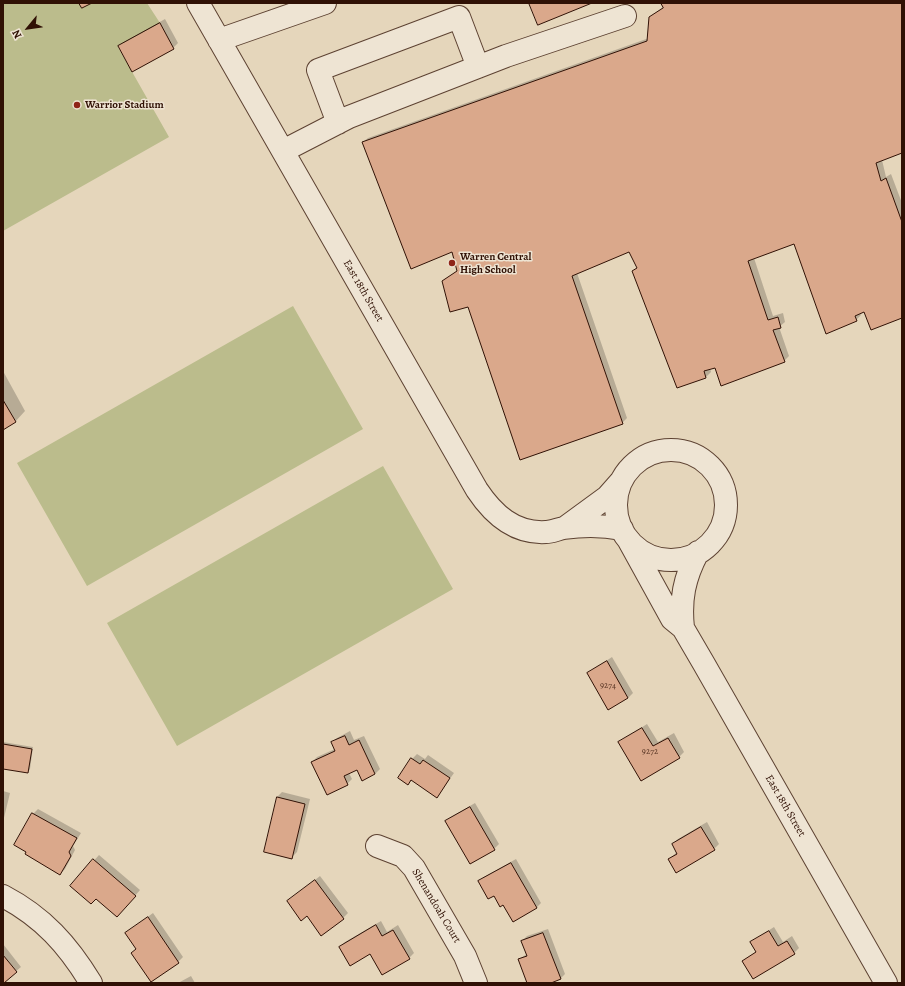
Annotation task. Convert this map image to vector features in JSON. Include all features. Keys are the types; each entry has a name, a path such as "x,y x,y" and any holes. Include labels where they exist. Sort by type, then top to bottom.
{"street":[{"name":"East 18th Street","path":"198,3 466,471 490,509 508,524 529,531 546,532 588,525 607,526 626,535"},
{"path":"219,40 325,3"},
{"path":"283,150 349,117 478,67 625,16"},
{"path":"338,123 318,70 459,17 478,67"},
{"path":"563,528 602,500 622,480 631,467 643,458 657,452 672,450 687,453 701,460 712,470 721,483 726,499 725,517 718,533 708,546 693,556 676,560 659,559 643,552 626,535"},
{"path":"622,480 617,494 616,509 626,535 672,619 683,628"},
{"path":"683,628 682,601 688,571 698,552"},
{"name":"East 18th Street","path":"683,628 886,983"},
{"name":"Shenandoah Court","path":"377,846 403,856 414,868 465,956 476,983"},
{"path":"3,896 32,913 64,942 75,956 91,983"}],"green space":[{"name":"Warrior Stadium","path":"3,3 147,3 160,23 118,47 169,137 3,231"},
{"path":"293,306 363,429 87,586 17,463"},
{"path":"383,466 453,589 177,746 107,623"}],"building":[{"path":"79,3 92,3 82,8"},
{"path":"529,3 592,3 538,25"},
{"name":"Warren Central High School","path":"661,3 902,3 902,153 876,163 881,181 886,178 902,222 902,318 871,330 864,312 855,316 857,321 826,334 794,244 748,261 768,320 778,317 781,328 773,330 785,362 721,386 715,368 704,371 706,378 677,388 632,271 637,268 629,252 572,276 623,424 520,460 468,307 450,312 442,281 457,271 452,252 411,269 362,142 647,41 649,17 663,8"},
{"path":"160,23 174,49 132,72 118,46"},
{"path":"3,400 16,422 3,430"},
{"path":"607,661 628,698 608,710 587,673"},
{"path":"642,728 653,746 668,738 680,758 641,781 618,742"},
{"path":"345,736 349,745 359,740 375,774 362,781 357,770 344,776 348,785 327,795 311,762 335,751 331,742"},
{"path":"3,744 32,749 28,773 3,769"},
{"path":"411,758 420,764 423,760 450,778 437,798 411,780 408,785 398,778"},
{"path":"277,797 305,804 292,859 264,852"},
{"path":"470,807 495,850 470,864 445,821"},
{"path":"32,813 77,838 69,852 71,856 60,875 25,854 26,852 14,845"},
{"path":"701,827 715,850 676,873 668,859 677,854 672,844"},
{"path":"93,859 136,896 117,917 96,899 91,904 70,886"},
{"path":"511,863 537,908 513,922 503,905 500,907 494,896 488,899 478,881"},
{"path":"315,880 344,919 321,936 307,916 301,921 287,901"},
{"path":"148,917 179,963 151,982 131,953 136,949 125,933"},
{"path":"376,925 382,936 393,930 410,959 382,975 370,954 350,966 339,947"},
{"path":"769,931 778,946 787,941 795,954 753,979 742,961 756,952 750,942"},
{"path":"543,933 561,979 551,983 527,983 518,959 527,956 521,941"},
{"path":"3,955 17,972 4,983 3,983"}],"place":[{"name":"Warrior Stadium","path":"77,105"},
{"name":"Warren Central High School","path":"452,263"}]}
